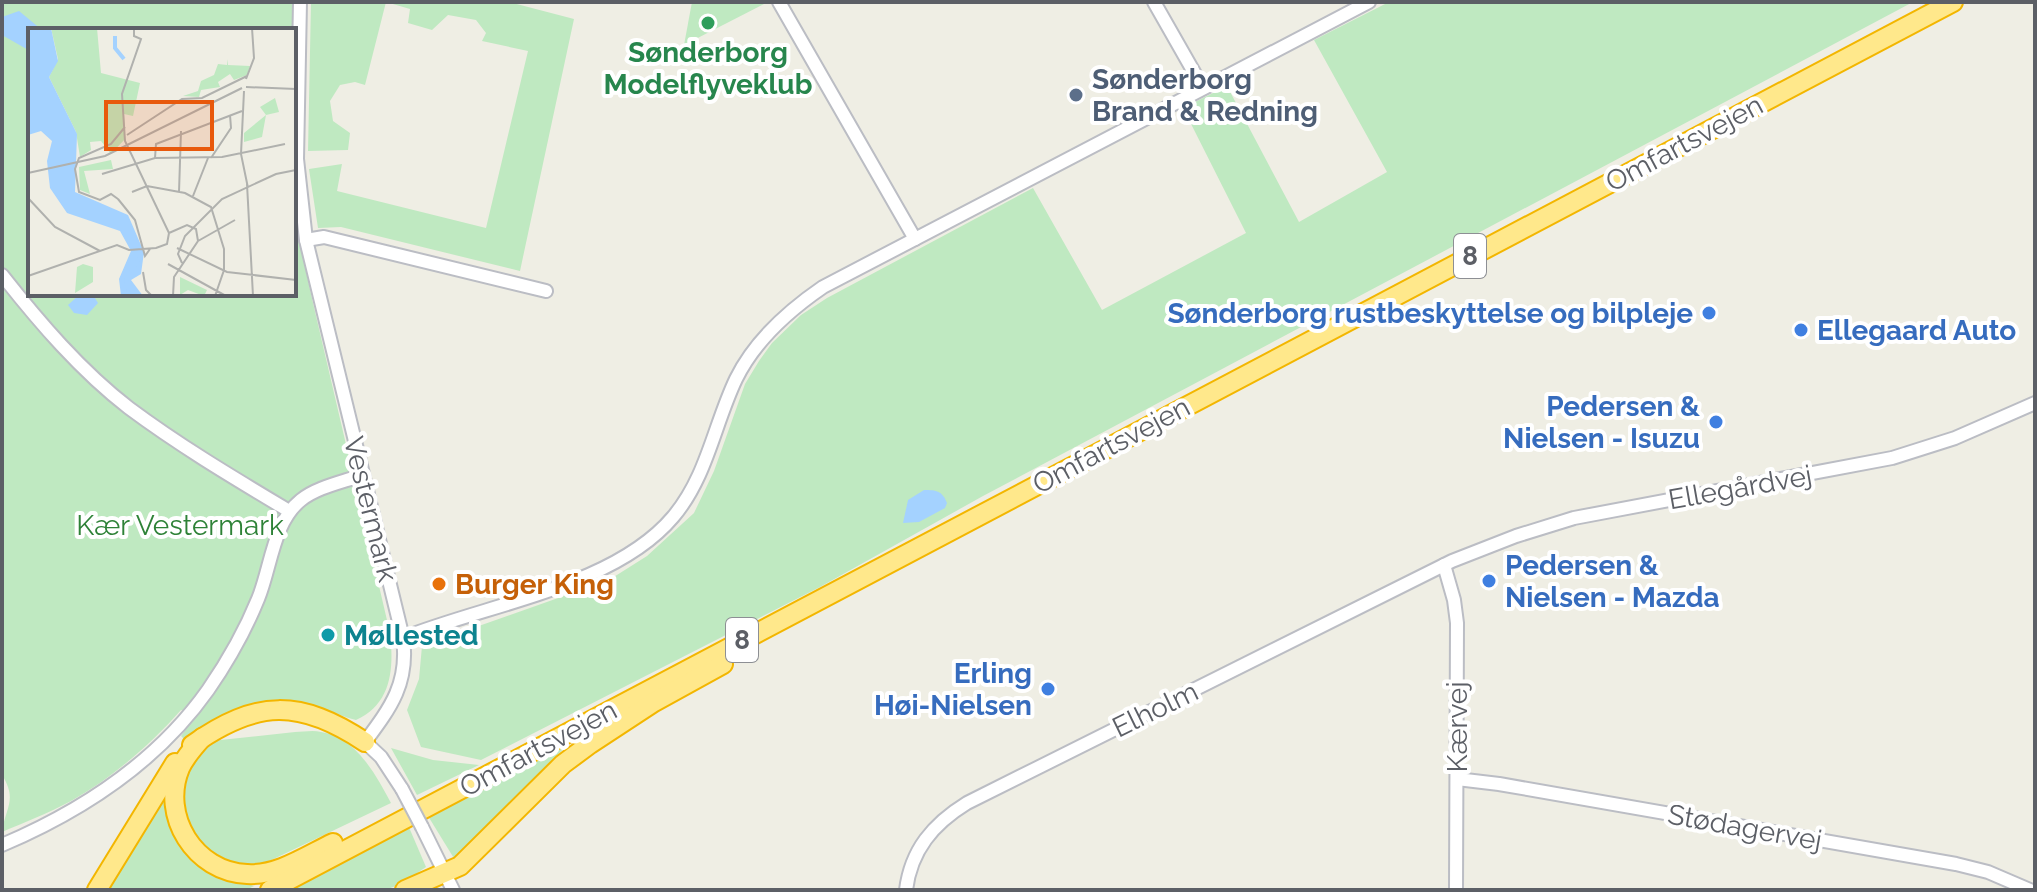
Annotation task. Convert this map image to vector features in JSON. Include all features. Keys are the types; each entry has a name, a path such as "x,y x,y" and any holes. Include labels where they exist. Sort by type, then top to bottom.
{"highway":[{"name":"Omfartsvejen","path":"270,890 1953,2"},
{"path":"405,890 449,881 460,866 563,764 616,726 913,558 988,510"},
{"path":"97,890 174,765 187,749 216,728 242,717 292,710 335,722 365,742"},
{"path":"202,738 181,767 174,799 176,816 182,831 202,857 231,872 248,874 280,869 428,798 496,770"}],"street":[{"name":"Vestermark","path":"300,2 297,159 306,240 406,658 396,697 365,742"},
{"path":"779,2 915,239"},
{"path":"1154,2 1203,88"},
{"path":"403,638 595,573 635,553 672,519 688,496 703,468 736,378 764,337 794,307 823,287 1369,2"},
{"path":"306,240 324,237 546,291"},
{"path":"2,275 91,375 127,407 194,454 289,511"},
{"name":"Ellegårdvej","path":"1444,565 1516,536 1574,518 1850,468 1904,455 1955,438 2035,403"},
{"path":"2,845 47,826 93,799 127,774 181,724 238,644 258,599 289,511 315,492 362,475"},
{"name":"Kærvej","path":"1444,565 1456,612 1456,890"},
{"name":"Elholm","path":"906,890 908,872 918,849 939,823 967,803 1444,565"},
{"path":"365,742 381,757 402,789 449,881"},
{"name":"Stødagervej","path":"1457,779 1956,864 1988,872 2030,890"}],"green space":[{"name":"Kær Vestermark","path":"2,2 292,2 292,28 28,28 28,296 296,296 296,216 313,303 390,633 390,672 384,695 377,705 356,720 307,705 269,703 252,706 218,719 185,740 181,736 197,715 181,710 143,748 101,782 63,805 2,832 10,798 2,775"},
{"path":"311,2 386,2 365,85 355,82 340,85 330,101 333,121 350,133 348,150 308,151"},
{"path":"386,2 509,2 574,19 520,271 341,227 318,228 309,169 342,164 337,191 486,228 528,51 482,41 486,33 476,20 448,15 432,30 408,23 410,9"},
{"name":"Sønderborg Modelflyveklub","path":"692,2 768,2 684,45"},
{"path":"1389,2 1913,2 983,496 820,587 481,760 421,747 407,710 419,679 422,646 609,580 647,556 694,513 714,471 745,384 759,361 772,343 801,315 827,298 1033,188 1102,310 1246,233 1183,108 1227,86 1299,222 1387,172 1314,40"},
{"path":"321,732 345,741 364,759 391,803 261,865 234,863 210,851 194,837 181,814 182,784 196,756 211,741"},
{"path":"567,745 455,860 428,816"},
{"path":"391,748 433,760 479,765 417,795"},
{"path":"162,794 172,832 189,856 209,869 254,886 246,890 103,890"},
{"path":"408,825 426,867 401,884 385,890 287,890"}],"water":[{"path":"19,11 40,28 28,28 28,50 2,35 2,17"},
{"path":"78,296 94,296 98,303 87,315 74,313 68,305"},
{"path":"924,490 941,494 947,503 945,508 919,522 903,523 908,500"}],"place":[{"name":"Sønderborg Modelflyveklub","path":"708,23"},
{"name":"Sønderborg Brand & Redning","path":"1076,95"},
{"name":"Sønderborg rustbeskyttelse og bilpleje","path":"1709,313"},
{"name":"Ellegaard Auto","path":"1801,330"},
{"name":"Pedersen & Nielsen - Isuzu","path":"1716,422"},
{"name":"Pedersen & Nielsen - Mazda","path":"1489,581"},
{"name":"Burger King","path":"439,584"},
{"name":"Møllested","path":"328,635"},
{"name":"Erling Høi-Nielsen","path":"1048,689"}]}
